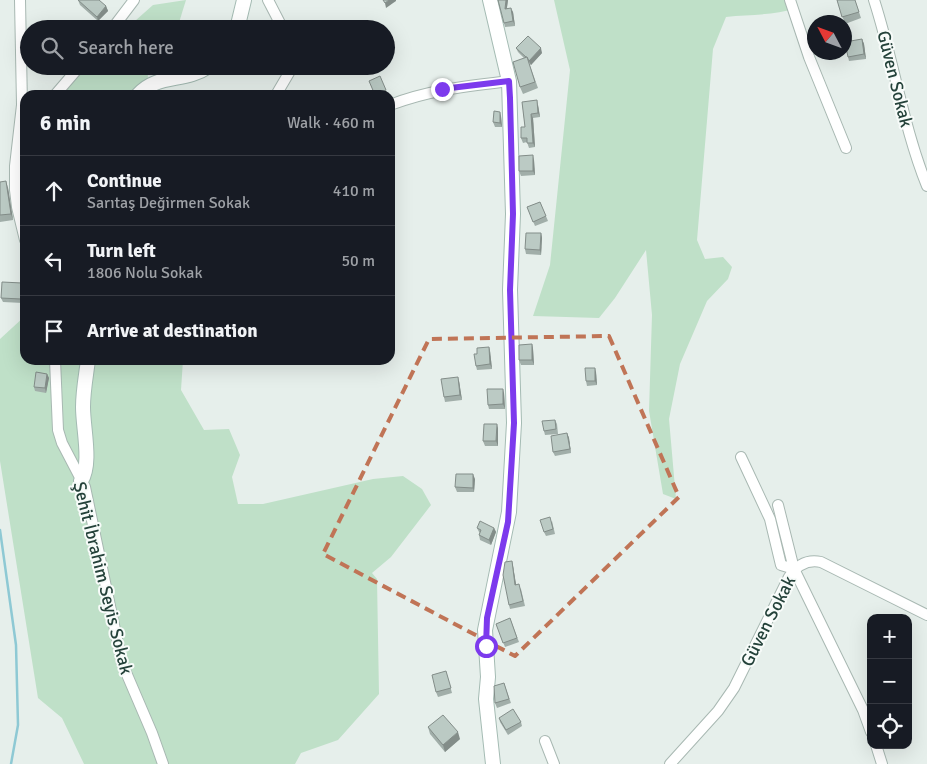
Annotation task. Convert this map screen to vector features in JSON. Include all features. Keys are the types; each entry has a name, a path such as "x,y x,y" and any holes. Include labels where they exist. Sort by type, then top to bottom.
{"street":[{"path":"119,20 134,0"},
{"path":"239,20 244,0"},
{"path":"268,0 278,20"},
{"path":"490,0 509,81 513,214 510,290 514,423 508,522 485,630 488,677 486,699 492,764"},
{"path":"790,0 806,50 846,148"},
{"name":"Güven Sokak","path":"874,0 884,30 911,143 927,186"},
{"path":"22,3 22,20"},
{"path":"22,75 22,90"},
{"path":"59,90 72,75"},
{"path":"146,90 161,81 186,78 192,75"},
{"path":"279,90 288,75"},
{"path":"395,103 417,94 442,89 509,81"},
{"path":"20,122 15,166 16,207 20,222"},
{"path":"15,166 20,157"},
{"name":"Şehit İbrahim Seyis Sokak","path":"55,365 58,430 62,443 87,496 122,663 163,764"},
{"path":"81,481 88,461 84,442 83,405 87,365"},
{"path":"741,456 770,519 781,565 794,569"},
{"path":"778,505 794,569 867,721"},
{"name":"Güven Sokak","path":"670,764 718,711 734,688 794,569 812,560 821,562 927,614"},
{"path":"545,741 554,764"},
{"path":"877,749 882,764"}],"highlighted area":[{"path":"609,336 679,497 515,656 323,554 429,339"}],"green space":[{"path":"186,0 180,20 136,20 153,5"},
{"path":"554,0 793,0 796,8 771,14 726,17 713,49 697,240 705,259 723,257 732,267 728,279 707,301 680,364 669,419 676,499 663,494 649,411 652,315 646,250 615,298 599,318 533,316 550,265 570,70"},
{"path":"76,75 148,75 147,90 62,90"},
{"path":"20,321 20,365 183,365 181,390 204,430 229,429 240,455 232,477 238,504 263,504 373,479 403,476 422,489 431,505 391,557 372,573 377,579 379,694 338,740 301,753 295,764 84,764 62,718 38,698 0,461 0,339"}],"building":[{"path":"78,0 99,0 106,6 97,17"},
{"path":"498,0 506,0 505,9 511,8 513,21 504,23"},
{"path":"837,0 855,0 859,12 841,15"},
{"path":"528,36 541,48 529,61 516,48"},
{"path":"862,39 864,54 852,56 852,41"},
{"path":"527,57 535,82 520,87 513,62"},
{"path":"380,76 386,90 373,90 369,81"},
{"path":"537,100 538,113 531,114 533,143 527,143 527,138 521,138 521,127 525,127 522,102"},
{"path":"494,111 500,112 500,123 493,122"},
{"path":"533,155 533,171 519,171 519,156"},
{"path":"6,181 11,214 0,215 0,182"},
{"path":"540,202 546,216 533,222 527,207"},
{"path":"526,233 541,233 540,250 525,249"},
{"path":"2,282 20,283 20,299 1,298"},
{"path":"532,344 532,360 519,360 519,345"},
{"path":"489,347 490,364 476,366 474,354 477,354 477,348"},
{"path":"585,368 595,368 595,381 586,381"},
{"path":"36,372 47,374 45,388 34,387"},
{"path":"458,377 460,395 444,397 441,379"},
{"path":"487,389 503,389 503,404 488,405"},
{"path":"555,420 556,429 544,431 542,421"},
{"path":"484,424 497,424 496,441 483,441"},
{"path":"567,433 570,449 553,452 551,436"},
{"path":"456,474 473,474 473,488 455,487"},
{"path":"550,517 553,529 544,532 540,520"},
{"path":"480,521 494,528 489,540 479,535 481,530 477,528"},
{"path":"512,561 515,585 519,584 523,601 509,605 503,575 505,562"},
{"path":"510,618 517,638 503,643 496,624"},
{"path":"446,671 451,688 436,692 432,675"},
{"path":"504,683 509,699 495,703 494,686"},
{"path":"513,709 521,722 506,730 499,718"},
{"path":"443,715 458,732 443,745 428,727"}],"waterway":[{"path":"0,530 16,645 18,725 11,764"}],"route":[{"path":"442,89 509,81 513,214 510,290 514,423 508,522 496,584 487,618 485,630 486,646"}]}
